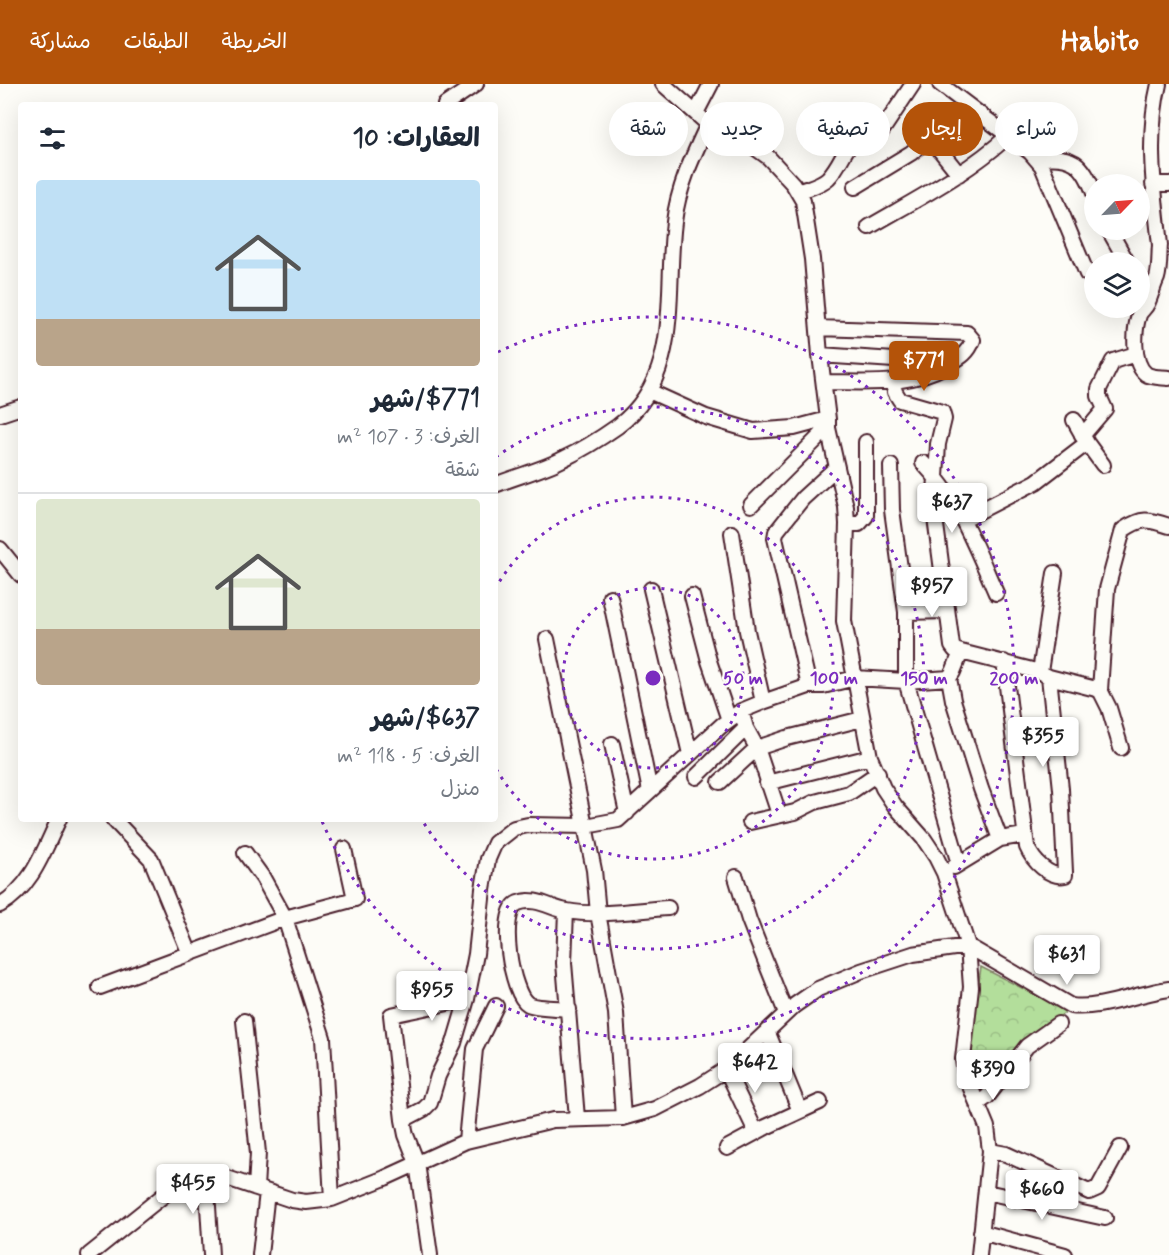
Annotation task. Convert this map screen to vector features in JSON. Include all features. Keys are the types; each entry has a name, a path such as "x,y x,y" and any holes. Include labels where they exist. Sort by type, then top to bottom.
{"street":[{"path":"450,102 476,84"},
{"path":"663,84 700,117"},
{"path":"696,113 711,84"},
{"path":"798,192 828,178 855,137 869,131 881,132 913,84"},
{"path":"1150,298 1158,275 1160,245 1152,155 1154,108 1159,84"},
{"path":"949,86 995,125"},
{"path":"855,188 911,153 928,139 931,139 959,174"},
{"path":"498,484 563,460 619,425 649,391 666,343 669,319 669,267 682,180 700,141"},
{"path":"869,227 959,174 995,148"},
{"path":"767,156 793,184 803,201 828,423 847,524 844,621 870,757 883,788 924,839 944,873 968,946 970,987 963,1059 965,1074 987,1127 990,1150 979,1255"},
{"path":"1033,156 1042,166 1084,267"},
{"path":"1036,159 1063,158 1078,164 1086,174"},
{"path":"1153,184 1169,184"},
{"path":"1139,318 1135,337 1136,354 1143,370 1147,375 1169,378"},
{"path":"818,328 967,333 973,340 964,355 933,372 910,380 824,382"},
{"path":"962,520 1036,482 1085,440 1105,409 1099,396 1100,389 1113,361 1136,354"},
{"path":"820,355 894,360 964,355"},
{"path":"893,382 900,400 942,412 944,419 938,444 934,510 952,646 961,652 1100,690"},
{"path":"649,391 706,417 753,431 828,423"},
{"path":"0,414 18,408"},
{"path":"1074,420 1103,465"},
{"path":"751,505 828,423"},
{"path":"847,524 859,524 866,516 866,442"},
{"path":"923,463 937,477 962,520 996,593"},
{"path":"891,466 892,510 906,612 906,681 959,864"},
{"path":"809,686 775,538 776,532 803,498 837,467"},
{"path":"1121,748 1109,708 1100,690 1107,589 1123,530 1134,522 1149,519 1169,526"},
{"path":"732,533 747,631 763,702"},
{"path":"0,549 18,571"},
{"path":"1004,662 1027,847 1035,860 1050,874 1062,877 1065,875 1061,789 1045,674 1055,573"},
{"path":"651,589 690,754"},
{"path":"692,596 709,661 729,720"},
{"path":"610,597 650,791"},
{"path":"906,612 947,611"},
{"path":"547,639 594,870 598,913 616,1013 623,1118"},
{"path":"961,652 949,678 953,700 981,789 1000,839"},
{"path":"403,1120 429,1104 438,1076 454,1043 467,999 476,954 488,859 495,843 514,828 528,825 586,826 611,823 627,813 729,720 741,711 763,702 809,686 823,686 855,678 906,681 949,678"},
{"path":"741,711 746,728 757,748 778,814"},
{"path":"720,782 757,748 862,718"},
{"path":"696,777 746,728"},
{"path":"612,744 627,813"},
{"path":"767,783 870,757"},
{"path":"750,822 795,812 816,802 849,793 878,773"},
{"path":"0,905 20,889 32,873 58,822"},
{"path":"116,822 152,859 190,954"},
{"path":"944,873 1000,839 1025,835"},
{"path":"100,987 285,918 355,899 344,849"},
{"path":"245,853 263,878 285,918 323,1038 332,1199"},
{"path":"736,877 749,920 786,1013"},
{"path":"569,1009 530,1005 521,997 509,949 508,914 515,904 523,901 547,904 566,911 598,913 668,908"},
{"path":"566,911 564,963 577,1118"},
{"path":"89,1255 184,1179 206,1174 224,1177 292,1200 306,1202 332,1199 466,1141 552,1120 623,1118 655,1109 700,1086 726,1069 786,1013 818,989 861,971 913,954 968,946 1071,1006 1090,1008 1140,993 1169,989"},
{"path":"430,1255 417,1163 403,1120 391,1015 467,999"},
{"path":"466,1141 476,1049 496,1006"},
{"path":"244,1021 262,1190 260,1255"},
{"path":"977,1104 987,1097 1028,1046 1058,1024"},
{"path":"768,1031 800,1111"},
{"path":"726,1069 756,1132"},
{"path":"727,1148 819,1102"},
{"path":"990,1150 1006,1154 1089,1192 1098,1188 1120,1148"},
{"path":"206,1174 211,1255"},
{"path":"986,1192 1105,1218"},
{"path":"981,1232 1065,1255"}],"green space":[{"path":"981,967 1067,1011 1016,1049 978,1094 968,1059"}]}
